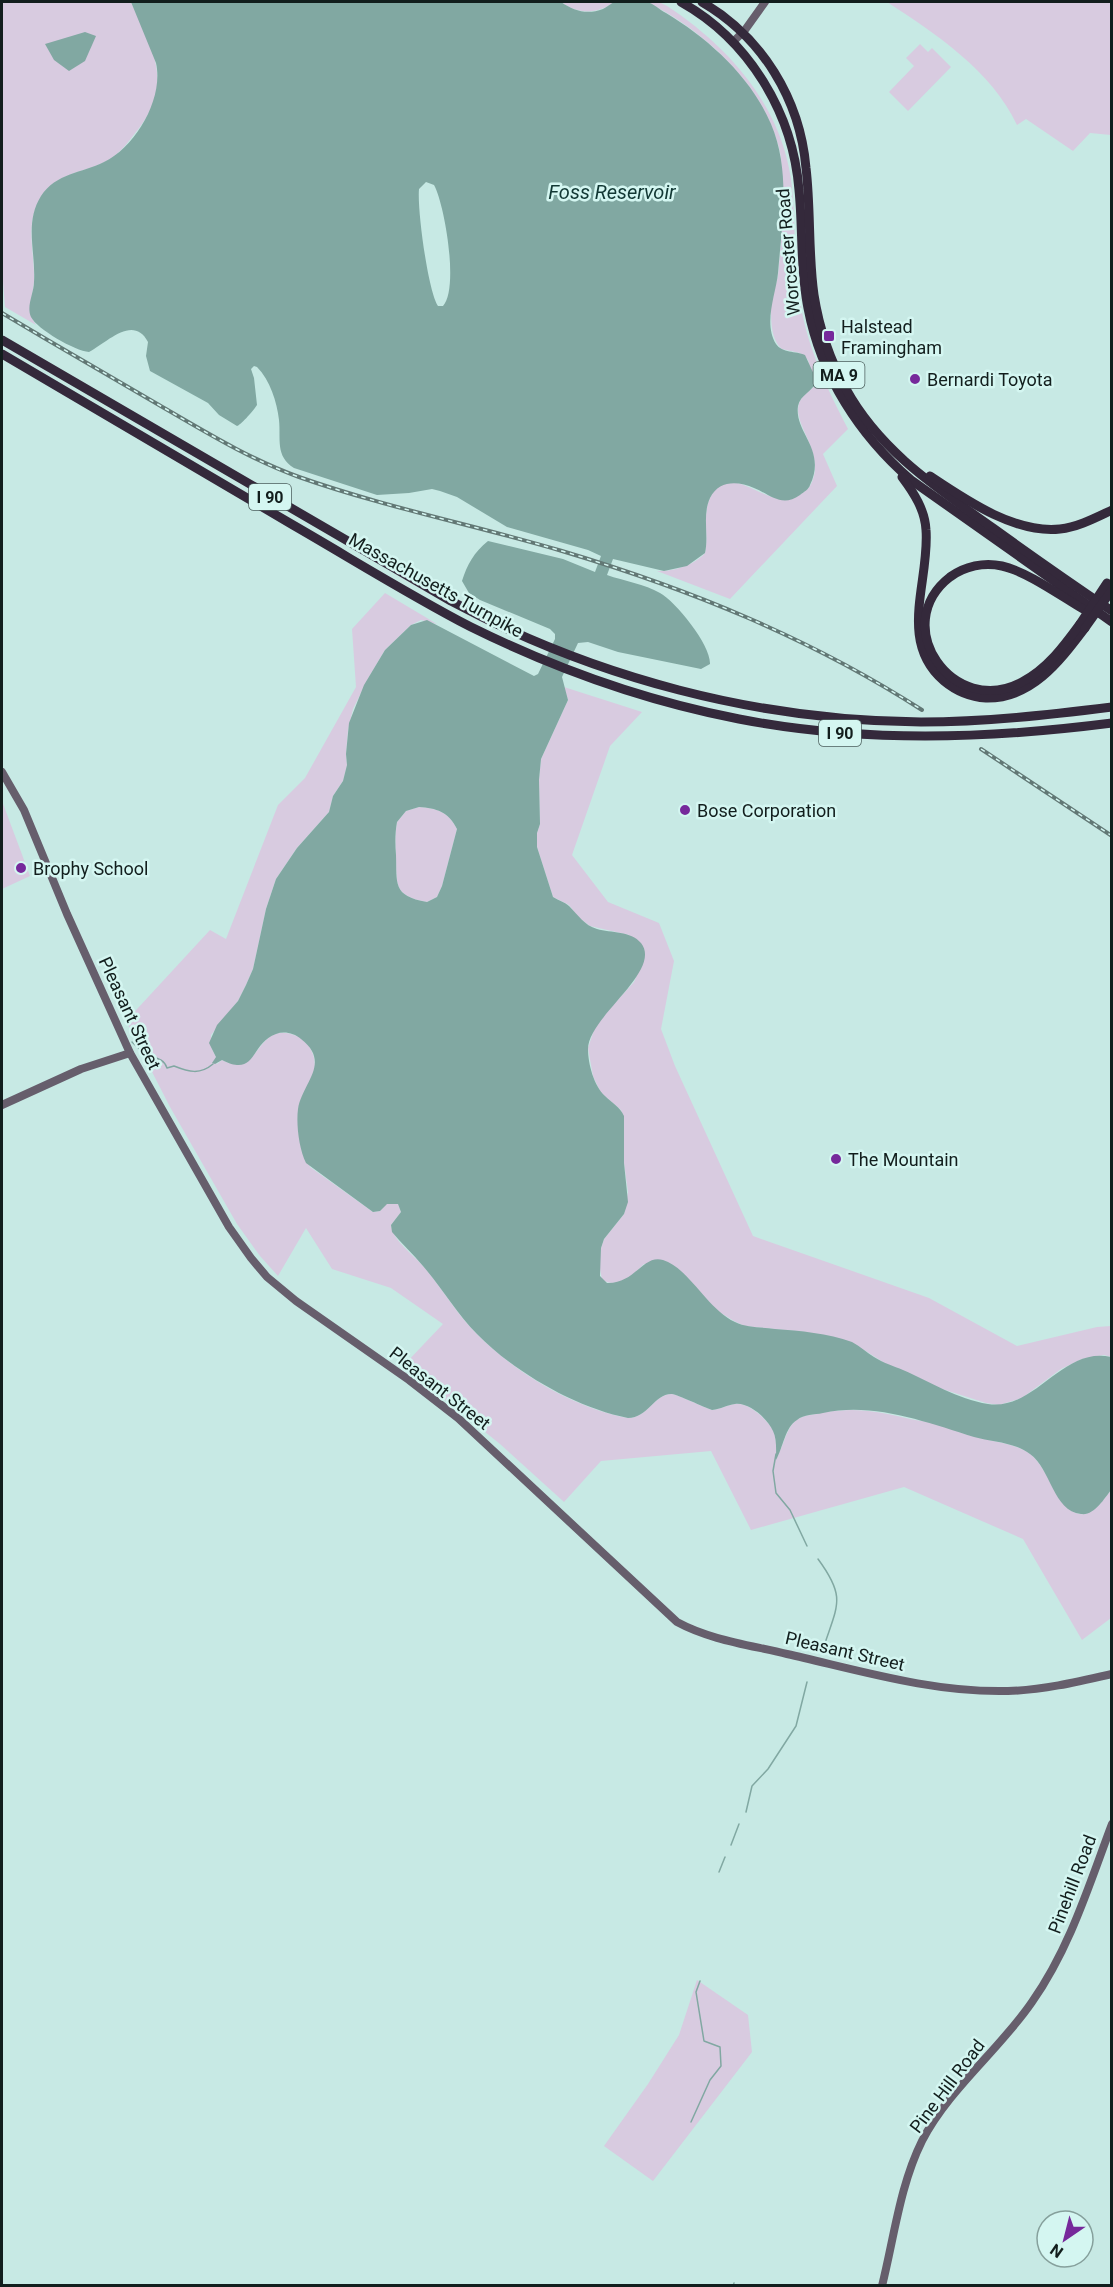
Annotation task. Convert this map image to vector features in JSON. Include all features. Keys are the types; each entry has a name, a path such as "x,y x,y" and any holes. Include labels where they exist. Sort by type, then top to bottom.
{"highway":[{"name":"Worcester Road","path":"681,2 713,23 733,42 755,69 771,94 790,141 799,190 805,289 819,349 850,412 888,458 927,492 1112,624"},
{"name":"Worcester Road","path":"702,2 743,32 761,54 781,81 797,119 806,169 813,287 827,346 852,399 888,446 926,480 1112,611"},
{"name":"Massachusetts Turnpike","path":"2,340 433,591 487,620 582,660 640,680 700,696 780,711 903,722 1025,717 1112,708"},
{"name":"Massachusetts Turnpike","path":"2,354 468,625 538,658 638,694 698,710 768,724 838,733 900,737 971,737 1112,723"},
{"path":"888,446 935,479 998,516 1018,525 1039,529 1060,529 1081,524 1112,510"},
{"path":"888,458 915,494 924,517 926,545 918,608 918,633 929,665 946,683 968,695 982,698 1001,697 1018,692 1039,680 1051,670 1110,584"},
{"path":"1082,626 1037,673 1016,686 992,691 967,687 947,674 932,654 926,630 929,607 942,585 966,568 988,564 1015,570 1112,624"}],"main road":[{"path":"733,42 765,2"},
{"name":"Pleasant Street","path":"2,772 24,810 67,914 130,1053 243,1248 263,1272 296,1301 399,1372 453,1414 677,1623 711,1636 912,1682 956,1689 1018,1691 1062,1685 1112,1674"},
{"path":"2,1105 81,1069 130,1053"},
{"name":"Pinehill Road","path":"1060,1955 1112,1824"},
{"name":"Pine Hill Road","path":"882,2286 910,2174 923,2139 953,2099 1020,2020 1060,1955"}],"shaded area":[{"path":"2,2 131,2 147,36 156,67 155,98 148,115 125,146 103,163 54,183 47,189 36,206 32,224 34,280 31,312 36,325 5,307 2,269"},
{"path":"561,2 615,2 595,11 581,11"},
{"path":"647,2 659,2 667,6 711,39 748,79 776,126 791,179 796,271 803,318 819,367 848,429 823,454 837,486 730,599 657,571 683,567 705,553 708,505 718,486 728,482 740,484 776,498 788,499 800,494 810,486 815,461 799,418 798,408 801,399 814,387 808,360 800,353 782,349 772,330 771,303 778,276 782,204 781,155 772,128 747,83 730,63 690,28"},
{"path":"887,2 1111,2 1111,135 1090,133 1073,151 1026,119 1017,125 993,87 978,71 943,40"},
{"path":"920,44 928,52 932,48 951,67 908,111 889,92 914,66 906,58"},
{"path":"385,593 437,624 421,620 411,625 385,650 353,709 348,730 347,765 343,781 333,796 329,812 297,848 276,879 266,909 253,969 238,1001 211,1035 212,1049 217,1064 222,1060 235,1064 244,1063 264,1042 281,1033 294,1035 305,1041 312,1051 315,1070 300,1102 298,1120 310,1167 373,1212 380,1211 386,1204 398,1203 401,1212 391,1225 396,1237 438,1284 470,1327 510,1363 567,1398 628,1418 641,1414 661,1397 672,1394 712,1410 740,1404 757,1412 773,1430 776,1458 791,1426 800,1418 845,1410 876,1412 934,1423 971,1436 1010,1445 1029,1453 1036,1459 1065,1505 1080,1514 1094,1510 1111,1490 1111,1618 1082,1640 1023,1539 904,1487 751,1530 711,1451 601,1461 564,1502 500,1444 403,1366 443,1324 391,1288 332,1269 306,1228 278,1276 237,1224 170,1107 126,1021 210,930 226,939 278,805 305,778 356,687 352,629"},
{"path":"564,687 642,712 610,746 572,855 608,902 659,923 674,961 661,1029 675,1066 753,1236 929,1298 1017,1346 1097,1327 1111,1326 1111,1357 1104,1355 1082,1359 1061,1369 1022,1398 999,1405 942,1389 886,1364 864,1350 805,1332 744,1326 716,1310 687,1278 644,1264 620,1282 602,1280 599,1263 601,1248 604,1239 624,1214 628,1192 624,1163 624,1122 621,1110 601,1093 597,1085 588,1048 596,1024 634,982 643,961 629,935 590,926 578,917 569,905 553,897 537,847 537,833 540,824 541,759 568,700"},
{"path":"2,801 30,876 2,889"},
{"path":"419,807 441,812 454,823 457,829 442,886 437,897 427,902 402,892 396,873 397,822 406,811"},
{"path":"697,1980 748,2015 752,2052 653,2181 604,2146 679,2035"}],"water":[{"name":"Foss Reservoir","path":"644,1 682,23 713,47 740,75 763,107 777,142 784,198 778,273 770,318 772,336 779,347 805,355 817,381 801,399 798,406 801,425 813,451 814,472 807,489 794,499 788,500 777,499 742,484 729,484 718,488 710,498 708,505 705,553 687,566 664,571 613,559 607,575 648,587 667,598 683,614 699,636 709,656 710,664 701,669 618,652 588,642 578,643 562,677 568,700 541,759 540,824 537,833 537,847 553,897 567,905 592,927 626,934 637,939 645,954 642,967 634,980 591,1036 588,1049 590,1068 598,1087 624,1116 624,1163 628,1202 624,1214 604,1239 601,1248 600,1276 607,1283 617,1282 632,1275 650,1261 663,1260 681,1271 716,1308 735,1322 843,1339 852,1342 881,1361 944,1390 988,1404 1005,1404 1021,1398 1078,1361 1094,1356 1111,1357 1111,1490 1090,1512 1081,1514 1064,1505 1043,1469 1024,1450 899,1415 842,1410 800,1418 793,1423 787,1433 776,1460 775,1438 771,1426 752,1408 740,1404 712,1410 672,1394 661,1397 641,1414 628,1418 567,1397 527,1375 509,1362 470,1326 430,1274 392,1232 391,1225 401,1212 398,1204 387,1204 380,1211 373,1212 306,1163 299,1136 298,1109 315,1065 310,1048 301,1039 292,1034 279,1033 268,1038 248,1062 242,1065 222,1060 215,1064 212,1063 216,1057 209,1043 217,1025 238,1001 253,969 266,909 276,879 297,848 329,812 333,796 343,781 347,765 349,723 364,685 385,650 411,625 427,620 534,676 538,674 555,639 555,634 550,629 480,600 469,593 462,581 469,564 488,541 563,559 595,572 601,556 588,550 507,527 457,497 440,491 432,489 377,495 294,468 281,453 277,406 266,378 257,367 254,366 251,369 257,405 237,426 219,415 208,403 150,371 146,356 148,342 142,334 135,330 120,333 89,352 66,344 35,322 29,308 34,282 32,227 36,206 47,188 54,183 70,174 104,162 127,145 137,133 152,106 156,91 156,63 131,2 561,2 576,10 586,12 603,9 615,2","holes":["426,182 434,185 438,195 449,247 450,283 448,297 443,306 438,306 434,297 424,249 419,189","419,807 441,812 454,823 457,829 442,886 437,897 427,902 402,892 396,873 397,822 406,811"]},
{"path":"85,32 96,36 85,61 69,71 54,60 45,44"}],"waterway":[{"path":"132,1042 146,1054 162,1061 167,1068 174,1066 199,1071 213,1064"},
{"path":"776,1454 773,1471 776,1493 790,1510 807,1546"},
{"path":"818,1559 833,1583 837,1601 824,1646"},
{"path":"746,1812 752,1786 768,1769 796,1726 807,1682"},
{"path":"731,1845 739,1824"},
{"path":"719,1872 725,1857"},
{"path":"691,2122 710,2080 721,2066 720,2047 704,2041 696,1992 700,1981"}],"railway":[{"path":"2,313 210,434 280,470 364,498 562,551 702,599 836,660 922,710"},
{"path":"981,749 1112,836"}],"place":[{"name":"Halstead Framingham","path":"829,336"},
{"name":"Bernardi Toyota","path":"915,379"},
{"name":"Bose Corporation","path":"685,810"},
{"name":"Brophy School","path":"21,868"},
{"name":"The Mountain","path":"836,1159"}]}
